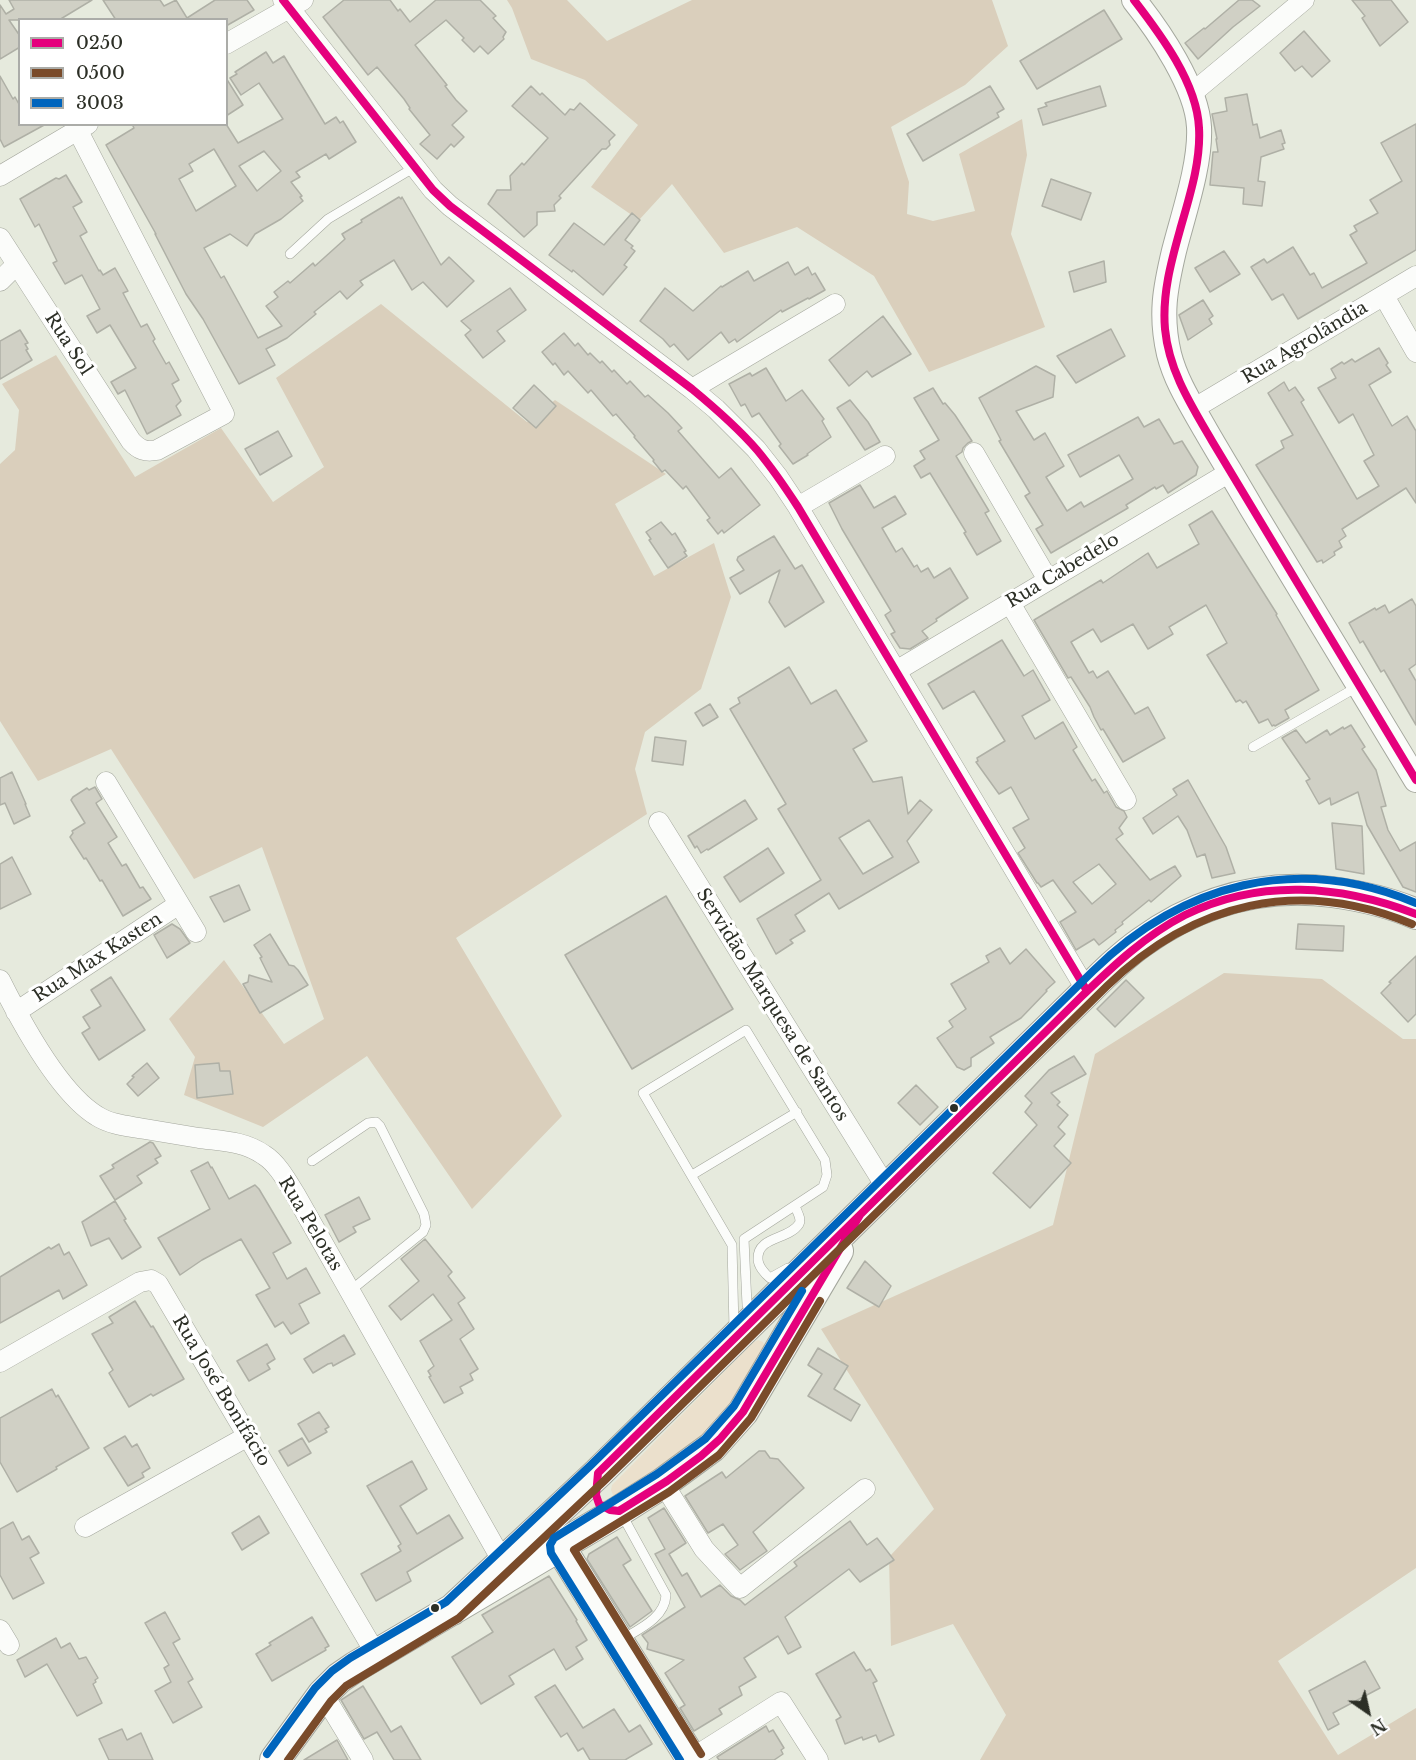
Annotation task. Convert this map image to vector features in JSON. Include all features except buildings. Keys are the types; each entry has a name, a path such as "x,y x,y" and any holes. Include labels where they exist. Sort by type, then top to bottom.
{"main road":[{"path":"452,1610 598,1473 1087,991 1132,950 1162,928 1188,915 1239,896 1256,892 1287,890 1350,894 1378,900 1416,914"},
{"path":"275,1760 323,1694 339,1678 619,1511 663,1483 712,1447 743,1412 860,1215"},
{"path":"744,1328 769,1336 772,1348 769,1367"},
{"path":"598,1473 596,1492 598,1502 602,1508 619,1511"},
{"path":"560,1546 692,1759"}],"street":[{"path":"1134,0 1160,35 1191,94 1197,110 1199,126 1197,160 1165,289 1163,312 1169,354 1177,377 1230,472 1416,780"},
{"path":"1191,94 1304,0"},
{"path":"228,43 292,3 433,190 471,224 692,389 756,449 798,507 1087,991"},
{"path":"0,176 83,128"},
{"name":"Rua Sol","path":"0,238 131,441 138,448 147,452 157,450 224,414 83,128"},
{"path":"0,281 16,265"},
{"name":"Rua Agrolândia","path":"1193,409 1416,276"},
{"path":"1384,296 1416,352"},
{"path":"692,389 834,304"},
{"path":"974,453 1048,580"},
{"path":"798,507 885,456"},
{"name":"Rua Cabedelo","path":"896,671 1230,472"},
{"path":"1010,603 1126,800"},
{"path":"106,782 196,933"},
{"name":"Servidão Marquesa de Santos","path":"659,822 886,1188"},
{"name":"Rua Max Kasten","path":"16,1012 179,904"},
{"name":"Rua Pelotas","path":"0,980 16,1012 64,1085 85,1109 99,1118 117,1124 198,1138 226,1140 245,1145 266,1156 282,1174 503,1562"},
{"name":"Rua José Bonifácio","path":"0,1362 140,1282 151,1280 158,1284 376,1654"},
{"path":"85,1527 248,1436"},
{"path":"663,1483 704,1549 741,1588 865,1489"},
{"path":"323,1694 363,1760"},
{"path":"692,1759 781,1702 818,1760"}],"lane":[{"path":"290,254 328,219 415,167"},
{"path":"1253,747 1359,686"},
{"path":"746,1030 825,1160 827,1175 824,1186 744,1239 747,1305 744,1328 735,1305 732,1245 643,1093 746,1030"},
{"path":"692,1175 796,1112"},
{"path":"312,1161 368,1123 376,1122 424,1214 426,1225 423,1232 350,1291"},
{"path":"795,1206 800,1220 798,1225 763,1245 759,1251 758,1261 765,1275 770,1278 774,1277 816,1250 829,1245"},
{"path":"619,1511 666,1594 664,1607 655,1617 619,1641"}],"shaded area":[{"path":"507,0 567,0 607,41 692,0 992,0 1008,46 965,85 891,127 909,182 907,214 933,221 975,211 959,154 1022,119 1027,155 1011,234 1045,327 929,372 874,276 797,227 724,253 672,184 639,220 591,187 638,125 585,80 531,59"},
{"path":"381,304 527,422 555,400 666,474 615,504 654,576 714,543 731,597 701,689 645,732 635,769 647,814 456,938 562,1116 472,1209 367,1056 263,1127 184,1095 195,1057 169,1019 224,960 284,1044 324,1019 262,847 194,879 111,749 38,781 0,721 0,464 15,450 19,410 2,384 56,355 135,477 221,428 273,502 324,467 276,378"},
{"path":"1224,973 1322,979 1403,1039 1416,1039 1416,1568 1278,1661 1338,1755 1416,1708 1416,1760 980,1760 1006,1715 953,1624 891,1646 889,1557 934,1509 821,1329 1053,1225 1095,1054"},
{"path":"758,1340 763,1342 765,1347 730,1418 618,1498 613,1495 612,1485"}],"transit line":[{"name":"0250","path":"283,0 433,190 450,206 692,389 734,426 763,457 798,507 1087,991"},
{"name":"0250","path":"1134,0 1166,44 1185,77 1197,111 1199,128 1196,167 1166,291 1165,329 1176,373 1212,441 1416,780"},
{"name":"3003","path":"267,1754 315,1688 332,1671 350,1658 446,1602 591,1465 1093,971 1128,941 1165,916 1203,898 1244,885 1285,879 1328,880 1372,888 1416,903"},
{"name":"0250","path":"860,1215 743,1412 720,1439 667,1481 619,1511 610,1510 599,1504 596,1495 598,1473 1081,997 1143,942 1185,915 1213,903 1242,895 1271,891 1330,892 1388,904 1416,914"},
{"name":"0500","path":"288,1760 331,1701 346,1686 459,1618 605,1480 1107,986 1140,957 1175,934 1212,917 1250,906 1289,901 1329,902 1370,910 1412,924"},
{"name":"3003","path":"680,1760 551,1553 550,1545 554,1538 657,1474 705,1439 734,1406 802,1291"},
{"name":"0500","path":"701,1754 574,1550 669,1492 719,1455 751,1418 820,1301"}]}
